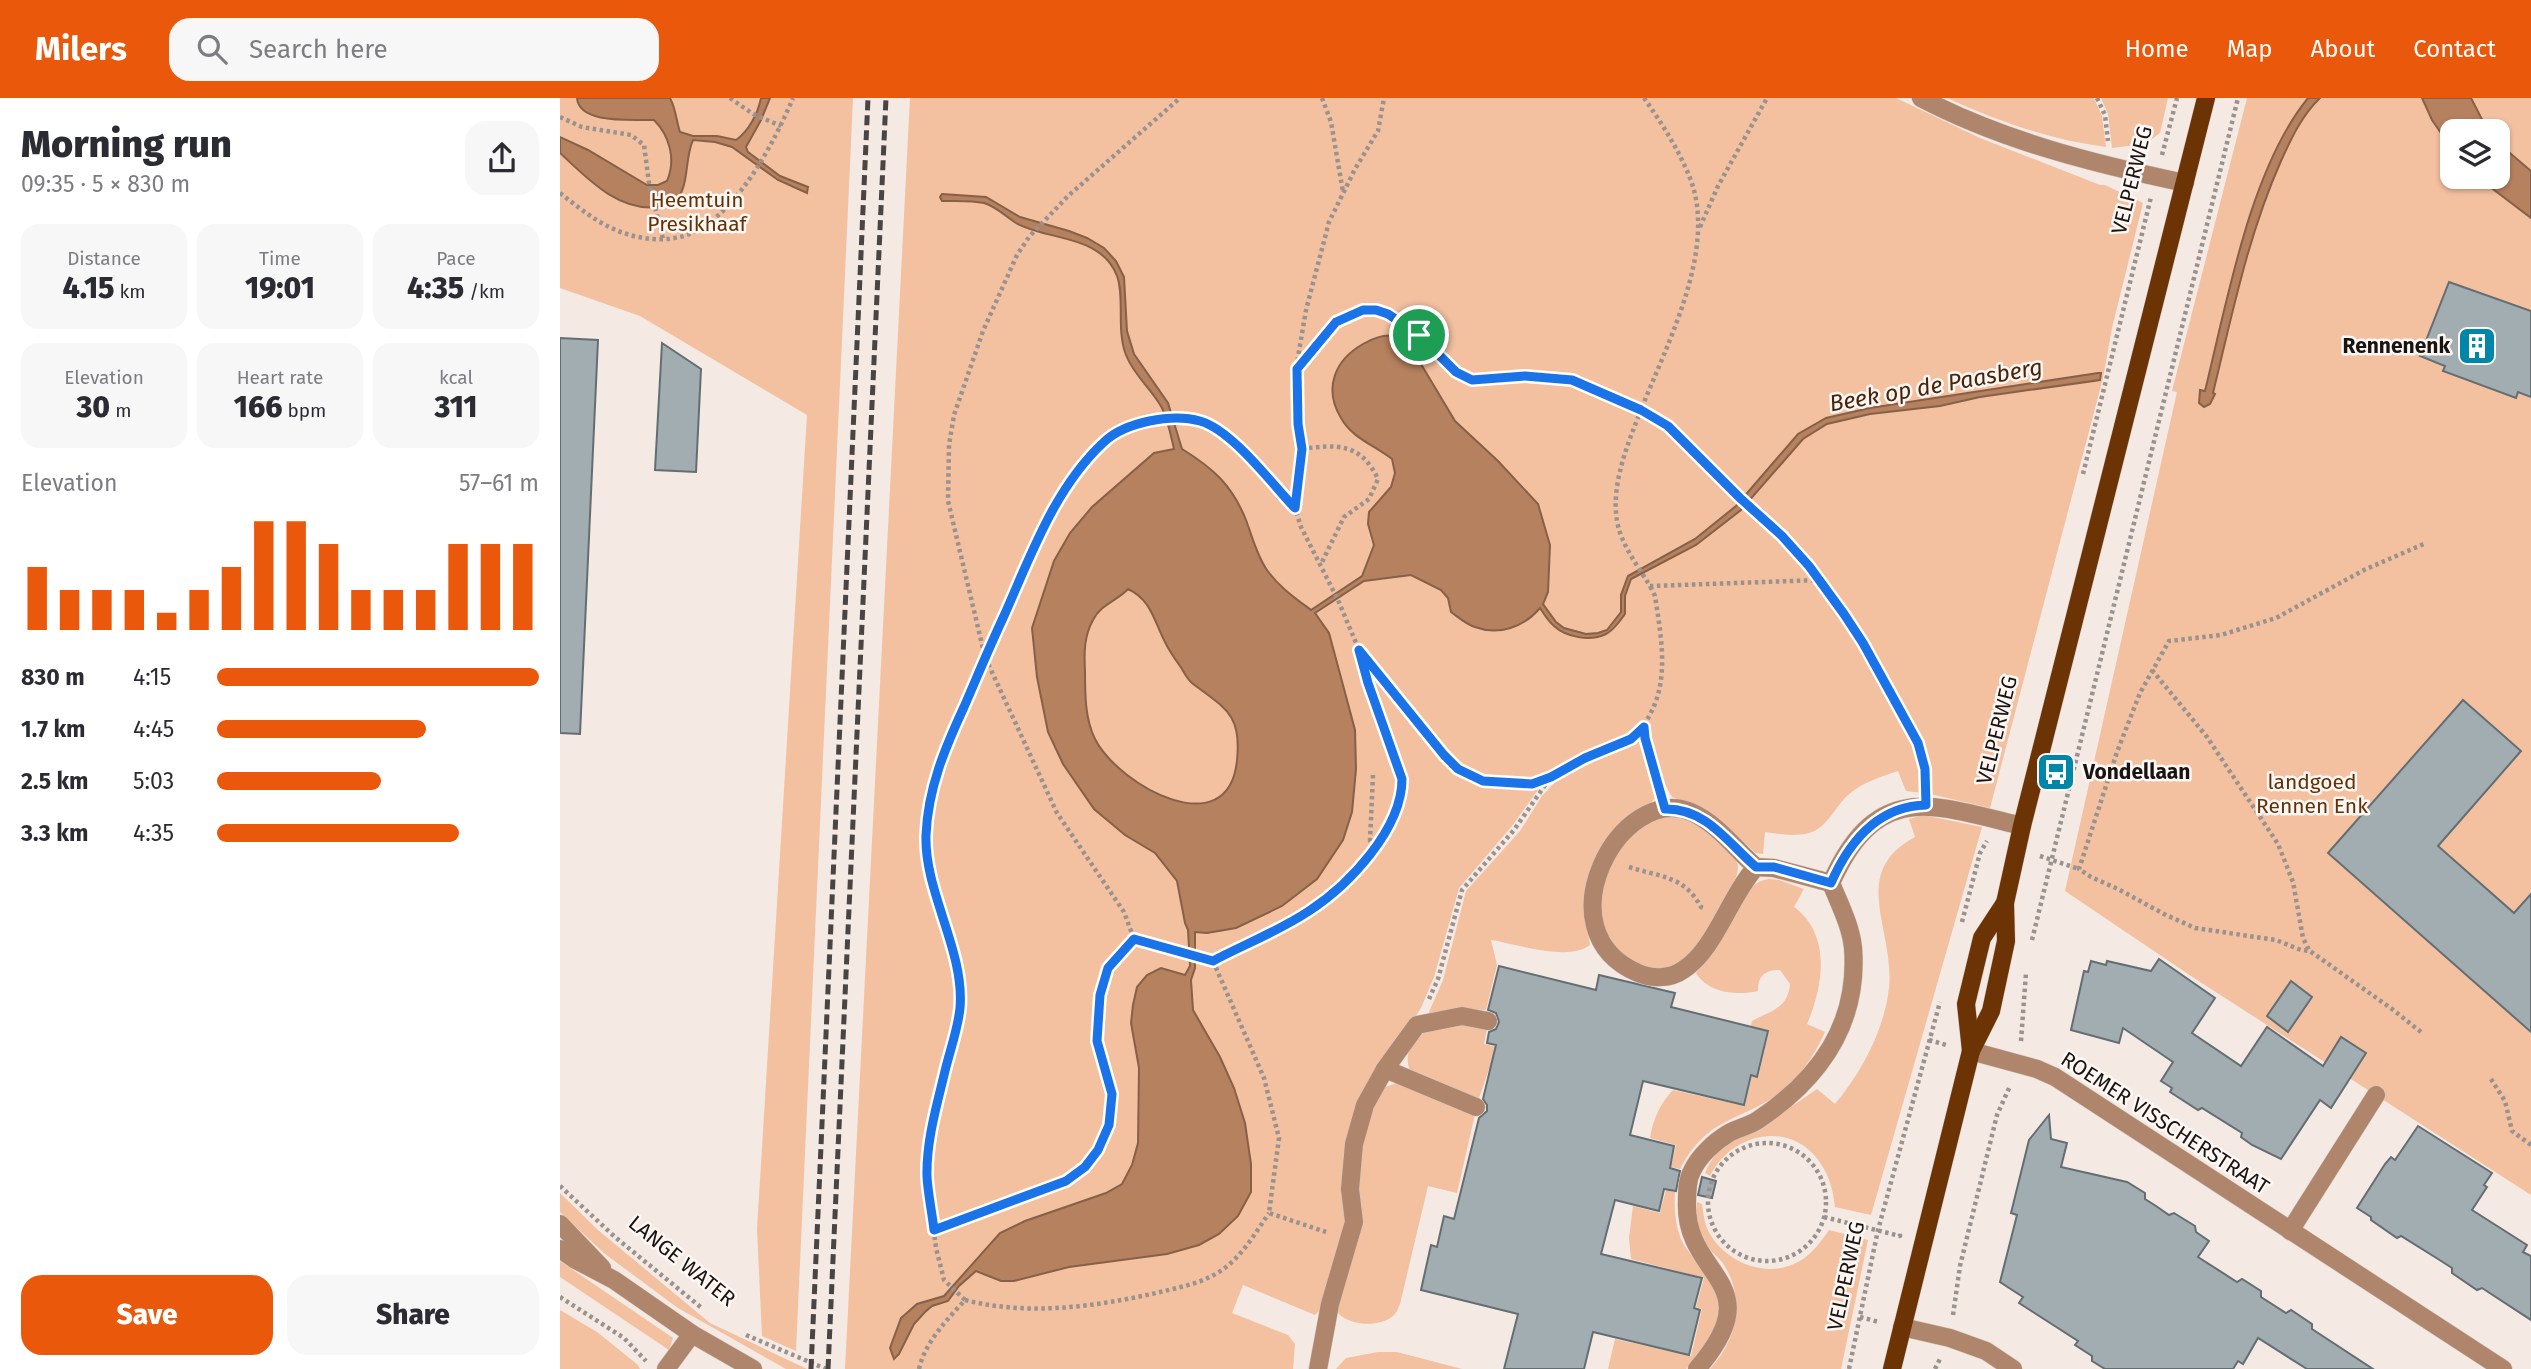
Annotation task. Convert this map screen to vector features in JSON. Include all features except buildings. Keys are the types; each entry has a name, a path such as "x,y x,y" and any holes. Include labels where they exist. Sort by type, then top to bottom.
{"main road":[{"path":"1892,1369 1970,1051 1991,1012 2006,941 2005,904 2022,825 2206,98"},
{"path":"1970,1051 1966,1004 1982,938 2005,904"}],"street":[{"path":"1921,98 1984,127 2075,158 2185,183"},
{"path":"1697,1369 1714,1350 1729,1315 1724,1287 1693,1237 1686,1215 1687,1185 1691,1171 1706,1150 1728,1133 1755,1122 1810,1078 1846,1018 1852,988 1853,946 1831,883 1839,864 1877,819 1898,809 1926,805 2022,825"},
{"path":"1756,867 1735,894 1709,944 1683,971 1665,977 1646,976 1625,967 1600,941 1591,909 1601,866 1617,841 1637,820 1648,813 1665,809 1689,811 1703,818 1756,867 1774,867 1831,883"},
{"path":"1318,1369 1330,1304 1354,1223 1350,1189 1353,1144 1365,1105 1385,1069 1417,1025 1462,1016 1488,1021"},
{"name":"ROEMER VISSCHERSTRAAT","path":"1970,1051 2020,1064 2054,1077 2503,1369"},
{"path":"1385,1069 1476,1107"},
{"path":"2290,1231 2376,1095"},
{"path":"560,1224 614,1280"},
{"path":"560,1249 614,1280 692,1334 753,1369"},
{"path":"1902,1327 1950,1338 1986,1351 2013,1369"},
{"path":"666,1369 692,1334"}],"path":[{"path":"730,98 753,114 781,126"},
{"path":"560,193 590,216 618,231 638,237 663,239 691,233 714,219 756,169 765,157 793,98"},
{"path":"1134,939 1124,912 1057,813 985,657 948,501 949,444 954,415 984,331 1002,286 1029,237 1097,169 1180,98"},
{"path":"1322,98 1331,122 1343,193"},
{"path":"1295,508 1302,449 1298,424 1297,369 1306,310 1329,222 1378,131 1384,98"},
{"path":"1644,98 1690,178 1699,231"},
{"path":"1359,650 1444,755 1458,769 1483,781 1532,784 1631,739 1644,727 1659,691 1664,666 1655,596 1621,537 1617,489 1623,455 1695,264 1699,231 1718,186 1767,98"},
{"path":"2097,98 2105,115 2112,166"},
{"name":"VELPERWEG","path":"2081,485 2177,98"},
{"path":"2031,947 2238,98"},
{"path":"560,117 582,127 631,135 644,145 649,183 663,239"},
{"path":"1297,369 1336,322 1363,310 1376,310 1388,314 1419,335 1456,372 1472,380 1525,376 1572,380 1641,410 1668,426 1782,536 1819,580 1863,643 1918,743 1925,769 1926,805"},
{"path":"1134,939 1213,961 1307,913 1332,895 1375,848 1398,810 1402,795 1402,779 1359,650 1338,600 1301,527 1295,508 1261,469 1219,432 1203,422 1185,419 1147,421 1126,427 1105,440 1087,461 1042,531 944,749 930,795 926,837 929,864 960,985 960,1009 932,1131 927,1177 936,1248 944,1280 965,1300 988,1306 1074,1308 1193,1284 1225,1268 1247,1246 1269,1213 1279,1138 1264,1078 1213,961"},
{"path":"1302,449 1333,444 1350,449 1371,464 1378,479 1369,499 1344,517 1321,564"},
{"path":"2079,869 2117,752 2140,693 2169,641 2221,635 2276,618 2364,570 2426,543"},
{"path":"1650,586 1819,580"},
{"path":"2152,670 2207,737 2278,844 2293,882 2304,938 2310,951 2421,1032"},
{"path":"1644,727 1665,809"},
{"path":"1373,775 1370,841 1375,848"},
{"path":"1417,1025 1438,979 1462,890 1529,811 1551,777"},
{"path":"1959,933 1980,853 1999,820"},
{"path":"1610,853 1629,867 1676,881 1691,893 1701,907 1725,914"},
{"path":"2035,855 2053,858 2079,869 2195,928 2276,940 2310,951"},
{"path":"1622,877 1629,867"},
{"path":"1697,915 1701,907"},
{"path":"934,1230 1066,1181 1085,1167 1098,1150 1109,1125 1112,1094 1097,1041 1100,995 1108,968 1134,939"},
{"path":"1935,1369 1950,1338 1960,1266 1997,1115 2020,1064 2024,987 2029,961"},
{"name":"VELPERWEG","path":"1849,1369 1878,1230 1940,1000"},
{"path":"2491,1079 2505,1101 2512,1130 2531,1145"},
{"path":"1773,1143 1793,1149 1809,1160 1821,1177 1826,1196 1825,1217 1817,1234 1805,1248 1788,1257 1770,1261 1752,1259 1735,1252 1721,1239 1712,1223 1708,1205 1710,1186 1720,1168 1734,1154 1752,1145 1773,1143"},
{"name":"LANGE WATER","path":"560,1186 615,1237 712,1317"},
{"path":"1269,1213 1350,1241"},
{"path":"1825,1217 1900,1236 1903,1224"},
{"path":"560,1297 624,1338 644,1357 649,1368"},
{"path":"919,1369 922,1357 942,1327 965,1300"},
{"name":"LANGE WATER","path":"740,1332 826,1369"}],"green space":[{"name":"Heemtuin Presikhaaf","path":"560,98 853,98 796,1351 762,1336 757,1229 807,415 640,316 560,288"},
{"path":"910,98 1896,98 1980,138 2105,185 2143,203 2112,328 2103,378 1990,808 1930,794 1929,786 1923,786 1923,793 1906,791 1898,771 1854,790 1821,827 1809,833 1787,835 1765,832 1763,854 1756,853 1706,810 1672,797 1663,781 1649,731 1635,730 1628,736 1583,754 1550,773 1512,826 1459,888 1434,977 1421,1008 1360,1104 1349,1223 1326,1304 1315,1315 1243,1285 1232,1313 1288,1335 1295,1344 1293,1369 845,1369"},
{"path":"1947,98 2094,98 2102,116 2106,147 2025,129"},
{"path":"2101,98 2168,98 2160,133 2145,144 2112,148 2108,114"},
{"name":"landgoed Rennen Enk","path":"2247,98 2531,98 2531,1195 2194,978 2065,891 2177,392 2172,391"},
{"path":"1638,739 1641,740 1655,798 1632,815 1595,862 1586,888 1584,911 1590,945 1580,950 1556,952 1491,940 1497,965 1486,1010 1466,1009 1431,1016 1429,1012 1443,980 1466,891 1520,831 1542,796 1556,781"},
{"path":"1923,815 1982,827 1871,1215 1835,1207 1829,1180 1820,1162 1802,1145 1788,1138 1773,1136 1743,1143 1719,1162 1710,1176 1705,1173 1710,1162 1723,1147 1817,1089 1835,1104 1863,1064 1877,1035 1889,988 1889,966 1879,904 1879,885 1884,867 1895,851 1915,837 1909,819"},
{"path":"1664,816 1701,824 1730,851 1738,869 1734,882 1694,952 1665,972 1648,970 1629,961 1606,937 1598,909 1607,869 1622,845 1640,827"},
{"path":"1769,879 1804,889 1794,907 1814,932 1821,962 1817,994 1807,1024 1825,1032 1805,1067 1784,1090 1711,1131 1700,1140 1680,1169 1671,1167 1676,1145 1650,1138 1655,1118 1664,1101 1673,1090 1745,1106 1752,1076 1758,1078 1769,1031 1751,1026 1752,1021 1777,1008 1789,992 1790,984 1780,970 1763,974 1758,991 1741,993 1715,989 1701,980 1696,973 1717,946 1737,905 1751,888"},
{"path":"1462,1023 1487,1029 1484,1044 1548,1059 1543,1082 1489,1069 1478,1101 1411,1072 1408,1059 1415,1040 1433,1028"},
{"path":"1400,1082 1475,1114 1457,1193 1428,1186 1397,1311 1381,1322 1357,1323 1338,1313 1358,1143 1382,1088"},
{"path":"1666,1190 1675,1192 1675,1216 1681,1239 1710,1279 1715,1291 1718,1316 1715,1327 1710,1339 1686,1369 1608,1369 1615,1339 1691,1356 1702,1309 1696,1307 1704,1278 1631,1259 1629,1238 1633,1206 1660,1213"},
{"path":"560,1193 598,1230 710,1323 807,1369 786,1369 678,1308 605,1254 560,1212"},
{"path":"1697,1202 1702,1204 1706,1226 1720,1248 1742,1263 1755,1267 1781,1268 1794,1264 1814,1250 1829,1230 1868,1240 1841,1369 1710,1369 1732,1333 1735,1292 1723,1263 1709,1248 1702,1235"},
{"path":"560,1261 673,1338 669,1350 560,1277"},
{"path":"560,1310 597,1332 640,1369 560,1369"},
{"path":"1378,1352 1397,1352 1462,1369 1336,1369 1346,1358"}],"shaded area":[{"path":"577,98 670,98 680,132 693,136 717,136 736,140 752,121 761,98 770,98 746,147 748,152 780,176 808,187 807,193 778,180 732,147 693,140 684,185 676,200 669,205 643,207 617,199 581,173 560,153 560,137 588,150 647,185 658,185 667,181 671,165 668,141 654,120 597,117 580,107"},
{"path":"2308,98 2320,98 2298,128 2269,189 2242,276 2213,393 2215,394 2210,404 2204,407 2199,403 2200,390 2205,391 2232,278 2256,198 2288,127"},
{"path":"2422,98 2471,98 2482,119 2440,119 2440,132"},
{"path":"2510,153 2531,171 2531,218 2493,189 2510,189"},
{"path":"942,194 986,197 1020,217 1087,238 1104,248 1116,261 1124,277 1127,331 1134,354 1168,403 1182,449 1203,463 1228,487 1241,508 1267,570 1293,597 1311,610 1362,576 1374,545 1368,524 1369,512 1391,487 1395,473 1392,459 1357,436 1346,425 1333,396 1335,376 1345,358 1363,344 1378,337 1394,336 1409,344 1455,421 1498,461 1538,504 1550,545 1548,592 1543,604 1564,628 1586,634 1607,630 1621,612 1621,595 1628,576 1695,539 1736,506 1798,434 1826,418 1870,408 2098,373 2101,373 2100,380 1980,397 1940,406 1870,414 1827,424 1803,439 1741,510 1696,545 1631,579 1625,596 1625,614 1612,630 1600,636 1586,638 1565,633 1552,624 1540,608 1519,625 1502,630 1484,630 1466,623 1451,612 1448,598 1441,590 1411,575 1364,581 1315,613 1329,633 1355,730 1356,769 1352,812 1343,840 1317,879 1282,906 1236,928 1207,933 1195,932 1195,968 1191,980 1193,1010 1220,1057 1234,1088 1245,1123 1251,1164 1251,1192 1238,1216 1219,1234 1199,1245 1167,1254 1069,1267 1014,1281 1001,1281 976,1271 959,1286 948,1301 932,1306 925,1312 914,1324 894,1359 890,1348 901,1318 917,1304 944,1296 1000,1233 1025,1221 1106,1193 1122,1184 1132,1165 1138,1143 1139,1068 1131,1023 1137,987 1147,975 1161,968 1185,975 1190,966 1188,930 1177,881 1155,853 1125,835 1094,809 1063,764 1048,732 1037,677 1032,628 1054,561 1070,533 1092,507 1154,453 1174,449 1166,418 1158,401 1126,355 1119,284 1109,262 1086,246 1029,229 984,203 942,201","holes":["1128,589 1152,612 1168,647 1189,680 1222,706 1237,732 1237,760 1230,786 1215,800 1195,804 1172,799 1148,789 1126,774 1108,757 1095,739 1087,715 1086,638 1096,615 1105,606"]}],"railway":[{"path":"811,1369 868,98"},
{"path":"828,1369 886,98"}],"place":[{"name":"Rennenenk","path":"2477,346"},
{"name":"Vondellaan","path":"2056,772"}],"route":[{"path":"1363,310 1388,314 1419,335 1456,372 1472,380 1525,376 1572,380 1641,410 1668,426 1782,536 1809,566 1844,614 1907,719 1918,743 1925,769 1926,805 1907,806 1877,819 1851,847 1839,864 1831,883 1774,867 1756,867 1703,818 1689,811 1665,809 1644,727 1631,739 1532,784 1483,781 1458,769 1444,755 1359,650 1402,779 1398,810 1375,848 1332,895 1307,913 1213,961 1134,939 1108,968 1100,995 1097,1041 1112,1094 1109,1125 1098,1150 1085,1167 1066,1181 934,1230 927,1177 928,1156 960,1009 960,985 929,864 926,837 930,795 944,749 1042,531 1063,495 1105,440 1126,427 1147,421 1185,419 1203,422 1219,432 1261,469 1295,508 1302,449 1298,424 1297,369 1336,322 1363,310"}],"water label":[{"name":"Beek op de Paasberg","path":"1936,385"}]}
